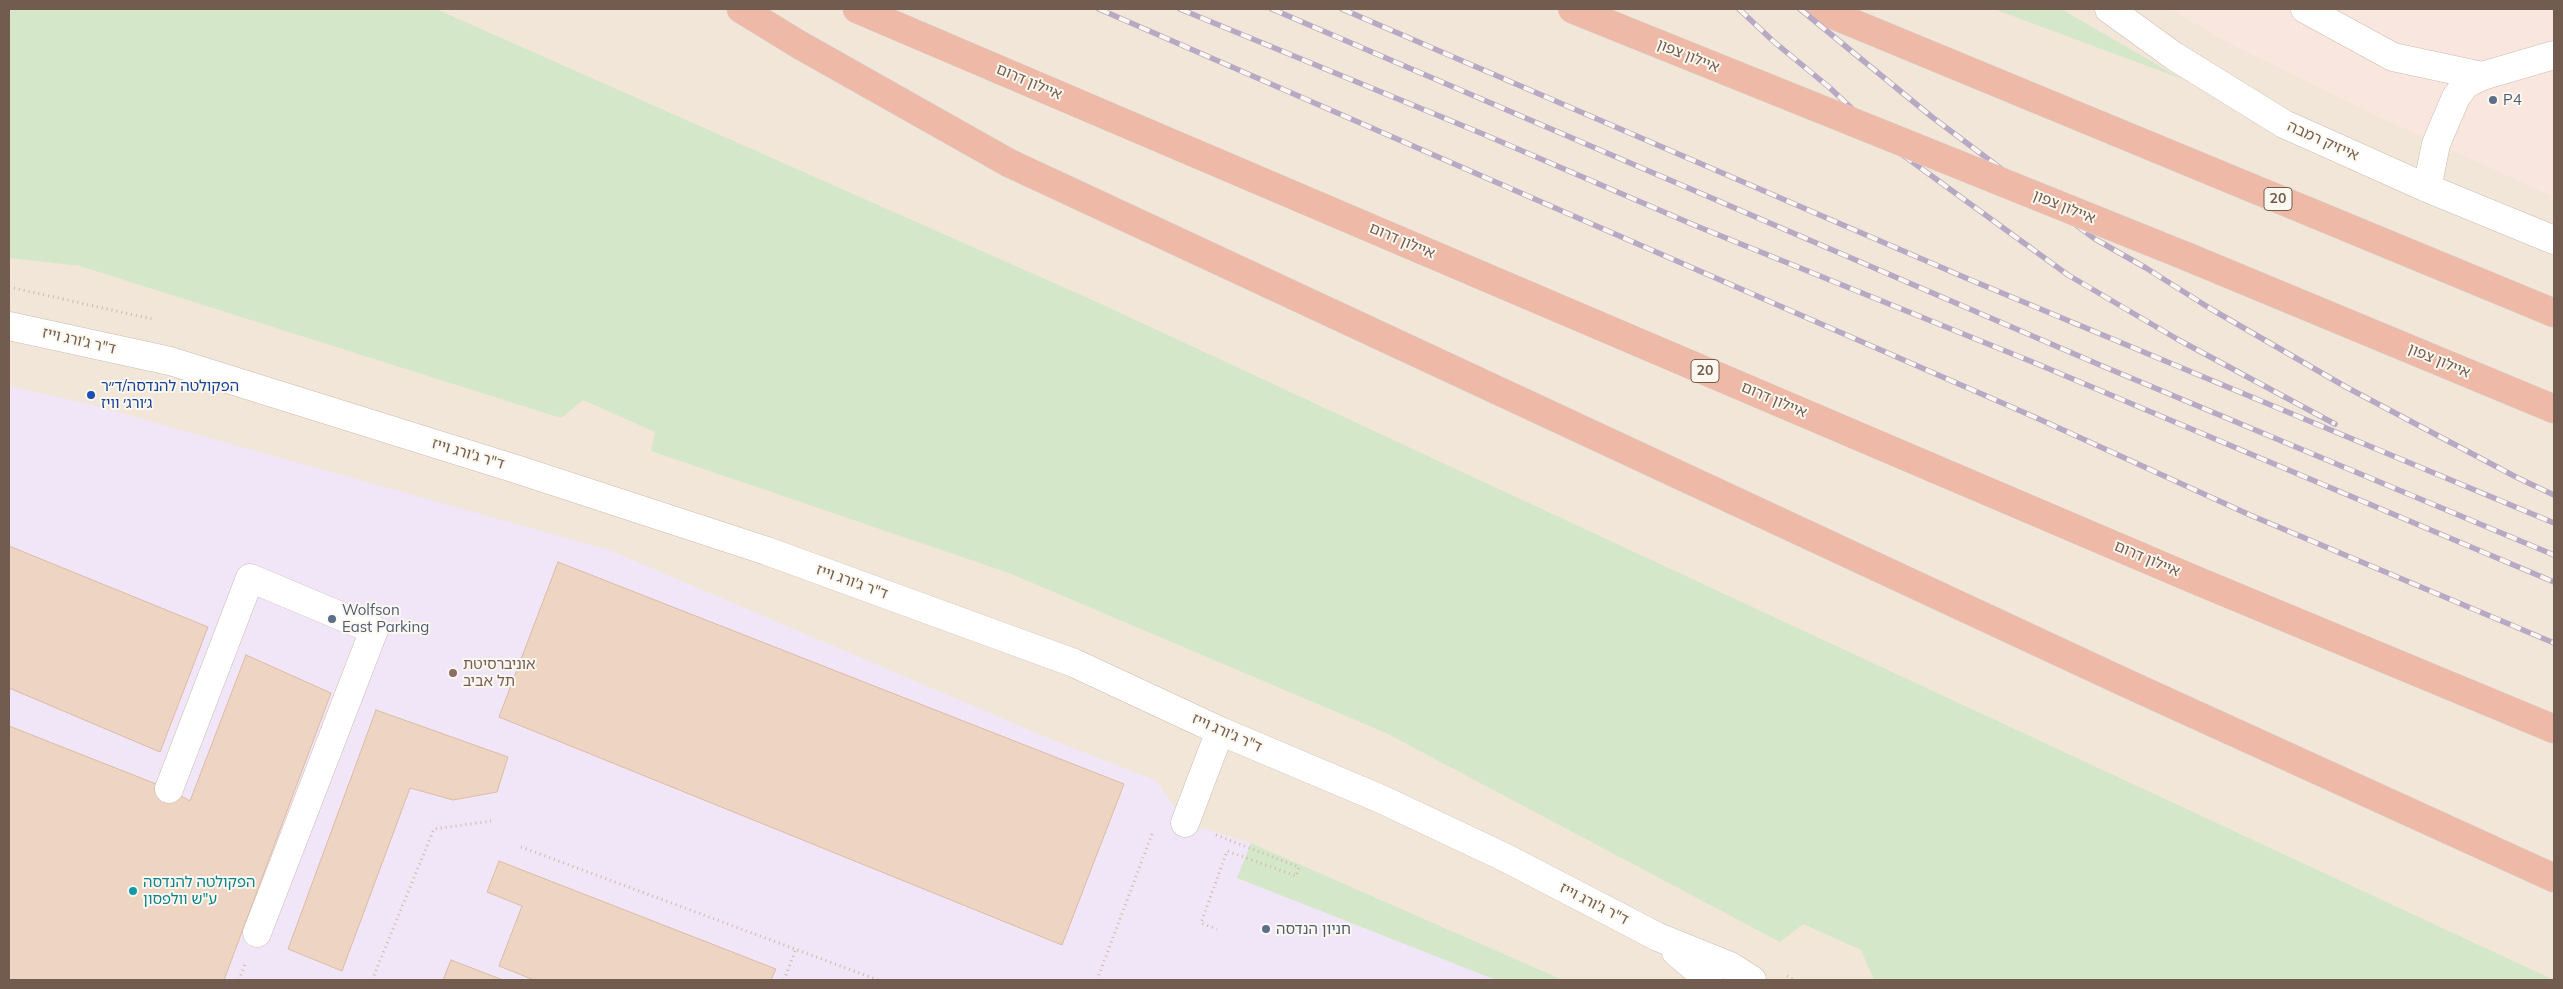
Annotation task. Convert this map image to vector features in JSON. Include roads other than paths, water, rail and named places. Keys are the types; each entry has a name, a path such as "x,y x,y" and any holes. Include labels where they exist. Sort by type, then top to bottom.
{"highway":[{"path":"740,9 798,44 1009,162 2126,683 2554,878"},
{"name":"איילון דרום","path":"857,9 2193,579 2554,729"},
{"name":"איילון צפון","path":"1572,9 2188,257 2554,409"},
{"name":"20","path":"1819,9 2554,313"}],"street":[{"name":"אייזיק רמבה","path":"2109,9 2174,56 2284,124 2427,188 2554,240"},
{"path":"2305,9 2393,57 2482,76"},
{"path":"2427,188 2436,144 2456,97 2466,84 2482,76 2554,55"},
{"name":"ד\"ר ג'ורג וייז","path":"9,326 170,361 519,470 768,551 1074,663 1220,730 1380,799 1497,854 1658,937 1730,966 1752,980"},
{"path":"169,789 250,578 374,630 258,933"},
{"path":"1185,823 1220,730"},
{"name":"ד\"ר ג'ורג וייז","path":"1658,937 1710,980"}],"railway":[{"path":"1099,9 2039,419 2250,515 2554,643"},
{"path":"1180,9 1483,134 1694,225 2035,363 2554,582"},
{"path":"1272,9 2100,365 2554,555"},
{"path":"1342,9 1966,278 2554,523"},
{"path":"1739,9 1773,41 1830,88 1896,150 2068,275 2177,339 2335,424"},
{"path":"1800,9 1932,117 2095,239 2346,387 2516,477 2554,495"}],"place":[{"name":"P4","path":"2493,100"},
{"name":"הפקולטה להנדסה/ד״ר ג׳ורג׳ וויז","path":"91,395"},
{"name":"Wolfson East Parking","path":"332,619"},
{"name":"אוניברסיטת תל אביב","path":"453,673"},
{"name":"הפקולטה להנדסה ע\"ש וולפסון","path":"133,891"},
{"name":"חניון הנדסה","path":"1266,929"}]}
